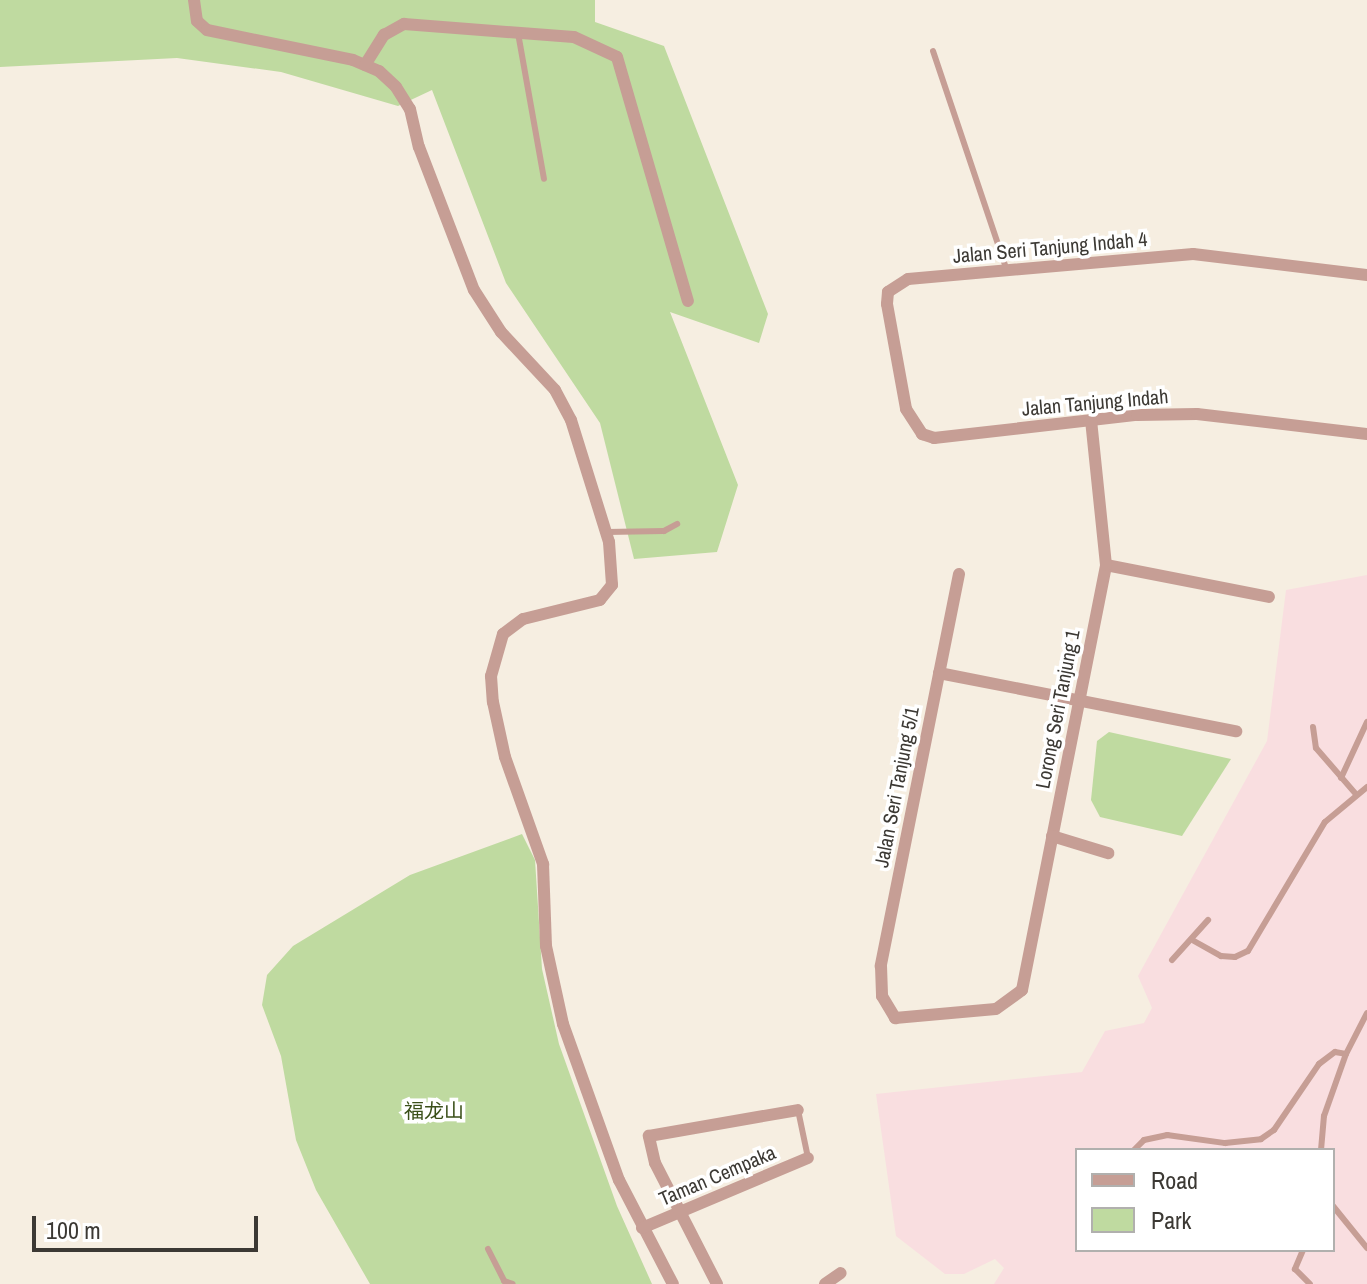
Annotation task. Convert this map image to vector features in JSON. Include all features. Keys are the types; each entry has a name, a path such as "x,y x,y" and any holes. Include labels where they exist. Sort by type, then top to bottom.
{"street":[{"path":"194,0 197,21 220,36 365,65 396,87 410,109 419,147 474,290 501,332 555,390 571,420 607,532 614,566 612,585 600,600 523,619 503,634 491,676 505,757 543,864 546,946 563,1024 599,1131 642,1228 673,1284"},
{"path":"365,65 384,35 404,24 574,37 617,57 688,301"},
{"name":"Jalan Seri Tanjung Indah 4","path":"922,434 906,409 888,292 908,279 1193,254 1367,275"},
{"name":"Jalan Tanjung Indah","path":"922,434 934,438 1091,420 1197,414 1367,434"},
{"name":"Lorong Seri Tanjung 1","path":"1012,1001 1022,990 1106,565 1091,420"},
{"path":"1106,565 1269,597"},
{"name":"Jalan Seri Tanjung 5/1","path":"959,574 881,966 886,1009 895,1018 996,1009 1012,1001"},
{"path":"939,673 1236,731"},
{"path":"1052,836 1108,853"},
{"path":"717,1284 655,1163 649,1136 798,1110"},
{"name":"Taman Cempaka","path":"642,1228 808,1158"},
{"path":"825,1284 841,1273"}],"lane":[{"path":"518,33 544,179"},
{"path":"933,51 1007,271"},
{"path":"607,532 664,531 677,524"},
{"path":"1341,778 1367,722"},
{"path":"1313,727 1316,748 1355,793"},
{"path":"1194,941 1221,956 1235,957 1248,951 1325,822 1355,793 1367,787"},
{"path":"1172,960 1194,941 1208,920"},
{"path":"1321,1148 1324,1116 1346,1054 1367,1013"},
{"path":"1136,1148 1144,1140 1167,1135 1225,1143 1261,1139 1274,1130 1319,1064 1335,1052 1346,1054"},
{"path":"798,1110 808,1158"},
{"path":"1335,1212 1367,1248"},
{"path":"488,1249 504,1281 513,1284"},
{"path":"1302,1252 1295,1269 1310,1284"}],"shaded area":[{"path":"1367,575 1367,1284 994,1284 1004,1268 995,1259 964,1274 945,1274 896,1236 876,1094 1082,1072 1105,1031 1144,1023 1152,1008 1138,976 1267,741 1286,590"}],"green space":[{"path":"0,0 595,0 595,22 664,46 768,314 759,343 670,312 738,485 717,552 634,559 600,423 506,283 432,90 398,106 281,72 177,58 0,67"},
{"path":"1109,732 1231,759 1182,836 1100,817 1091,800 1097,741"},
{"name":"福龙山","path":"522,834 535,860 542,969 559,1044 617,1206 652,1284 370,1284 316,1190 296,1140 281,1056 262,1005 267,975 293,946 410,875"}]}
